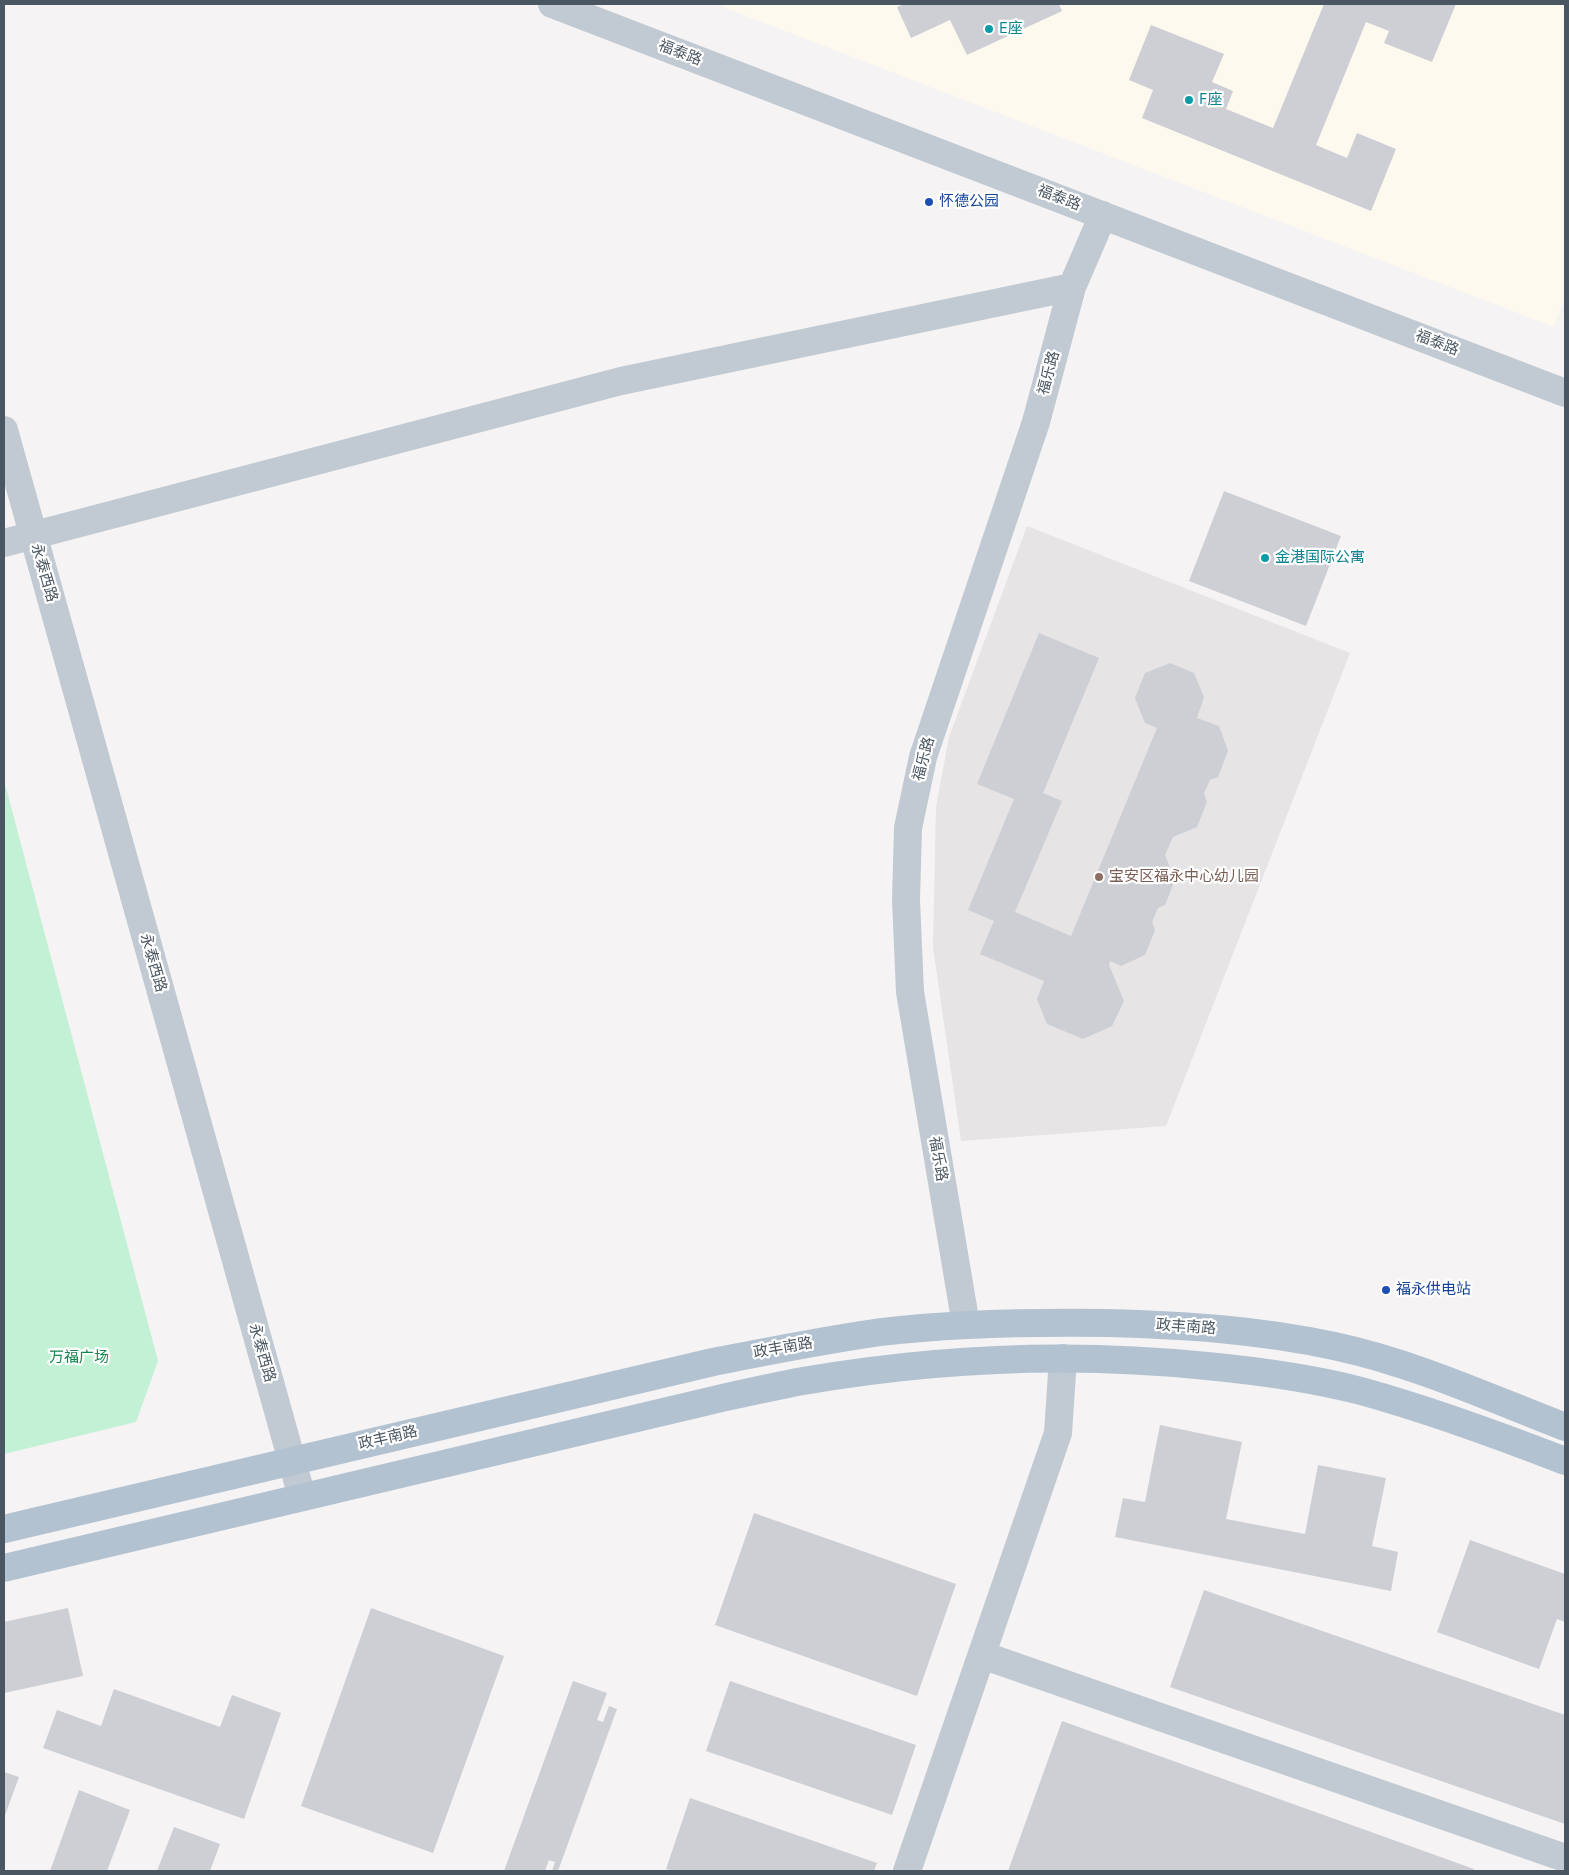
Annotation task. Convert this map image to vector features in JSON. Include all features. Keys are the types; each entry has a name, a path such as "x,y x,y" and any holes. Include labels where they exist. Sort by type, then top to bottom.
{"main road":[{"name":"政丰南路","path":"4,1529 713,1362 796,1345 882,1332 966,1325 1066,1322 1159,1325 1246,1331 1335,1346 1406,1366 1565,1427"},
{"path":"4,1568 722,1398 802,1381 883,1370 971,1362 1062,1358 1158,1361 1264,1371 1359,1390 1442,1415 1565,1461"}],"street":[{"name":"福泰路","path":"552,4 1565,393"},
{"name":"福乐路","path":"966,1325 910,992 906,900 908,828 923,757 1036,422 1072,287 1103,215"},
{"path":"4,543 622,381 1072,287"},
{"name":"永泰西路","path":"4,430 302,1497"},
{"path":"907,1871 1058,1433 1062,1358"},
{"path":"982,1655 1565,1858"}],"shaded area":[{"path":"715,4 1565,4 1565,296 1554,327"},
{"name":"宝安区福永中心幼儿园","path":"1027,526 1350,653 1166,1126 961,1141 933,947 936,807 949,737"}],"green space":[{"name":"万福广场","path":"4,780 158,1361 136,1422 4,1454"}],"building":[{"name":"E座","path":"904,4 1059,4 1062,11 967,55 950,20 911,38 897,7"},
{"name":"F座","path":"1324,4 1456,4 1432,62 1384,43 1389,31 1366,22 1316,145 1347,158 1357,133 1396,149 1371,211 1142,118 1153,90 1129,80 1151,25 1224,54 1212,82 1233,91 1226,109 1273,128"},
{"name":"金港国际公寓","path":"1224,491 1341,536 1306,626 1189,581"},
{"path":"1039,633 1099,658 1043,793 1062,801 1015,912 1071,936 1157,728 1145,723 1135,698 1145,673 1170,663 1194,673 1204,697 1197,718 1219,726 1228,751 1218,777 1210,780 1204,793 1207,802 1197,827 1173,837 1165,855 1175,880 1165,905 1158,908 1152,922 1155,930 1145,955 1121,966 1110,961 1109,965 1124,1001 1112,1026 1083,1039 1047,1024 1037,999 1044,981 980,954 994,921 968,910 1014,799 977,784"},
{"path":"1160,1425 1242,1442 1226,1519 1305,1534 1318,1465 1386,1478 1372,1546 1398,1552 1391,1591 1115,1537 1123,1498 1145,1502"},
{"path":"754,1513 956,1584 917,1696 715,1625"},
{"path":"1470,1540 1565,1574 1565,1622 1557,1619 1539,1669 1437,1632"},
{"path":"1204,1590 1565,1715 1565,1824 1170,1687"},
{"path":"68,1608 83,1676 4,1693 4,1622"},
{"path":"371,1608 504,1656 433,1853 301,1806"},
{"path":"573,1681 607,1693 597,1720 603,1722 609,1706 617,1709 558,1871 552,1871 555,1862 549,1860 545,1871 504,1871"},
{"path":"730,1681 916,1745 892,1815 706,1751"},
{"path":"114,1689 220,1727 232,1695 281,1713 244,1819 43,1748 57,1710 101,1726"},
{"path":"1062,1721 1474,1869 1473,1871 1008,1871"},
{"path":"4,1772 19,1777 4,1818"},
{"path":"79,1790 130,1810 107,1871 50,1871"},
{"path":"690,1798 877,1863 874,1871 672,1871 666,1869"},
{"path":"174,1827 220,1844 210,1871 157,1871"}],"place":[{"name":"E座","path":"989,29"},
{"name":"F座","path":"1189,100"},
{"name":"怀德公园","path":"929,202"},
{"name":"金港国际公寓","path":"1265,558"},
{"name":"宝安区福永中心幼儿园","path":"1099,877"},
{"name":"福永供电站","path":"1386,1290"}]}
